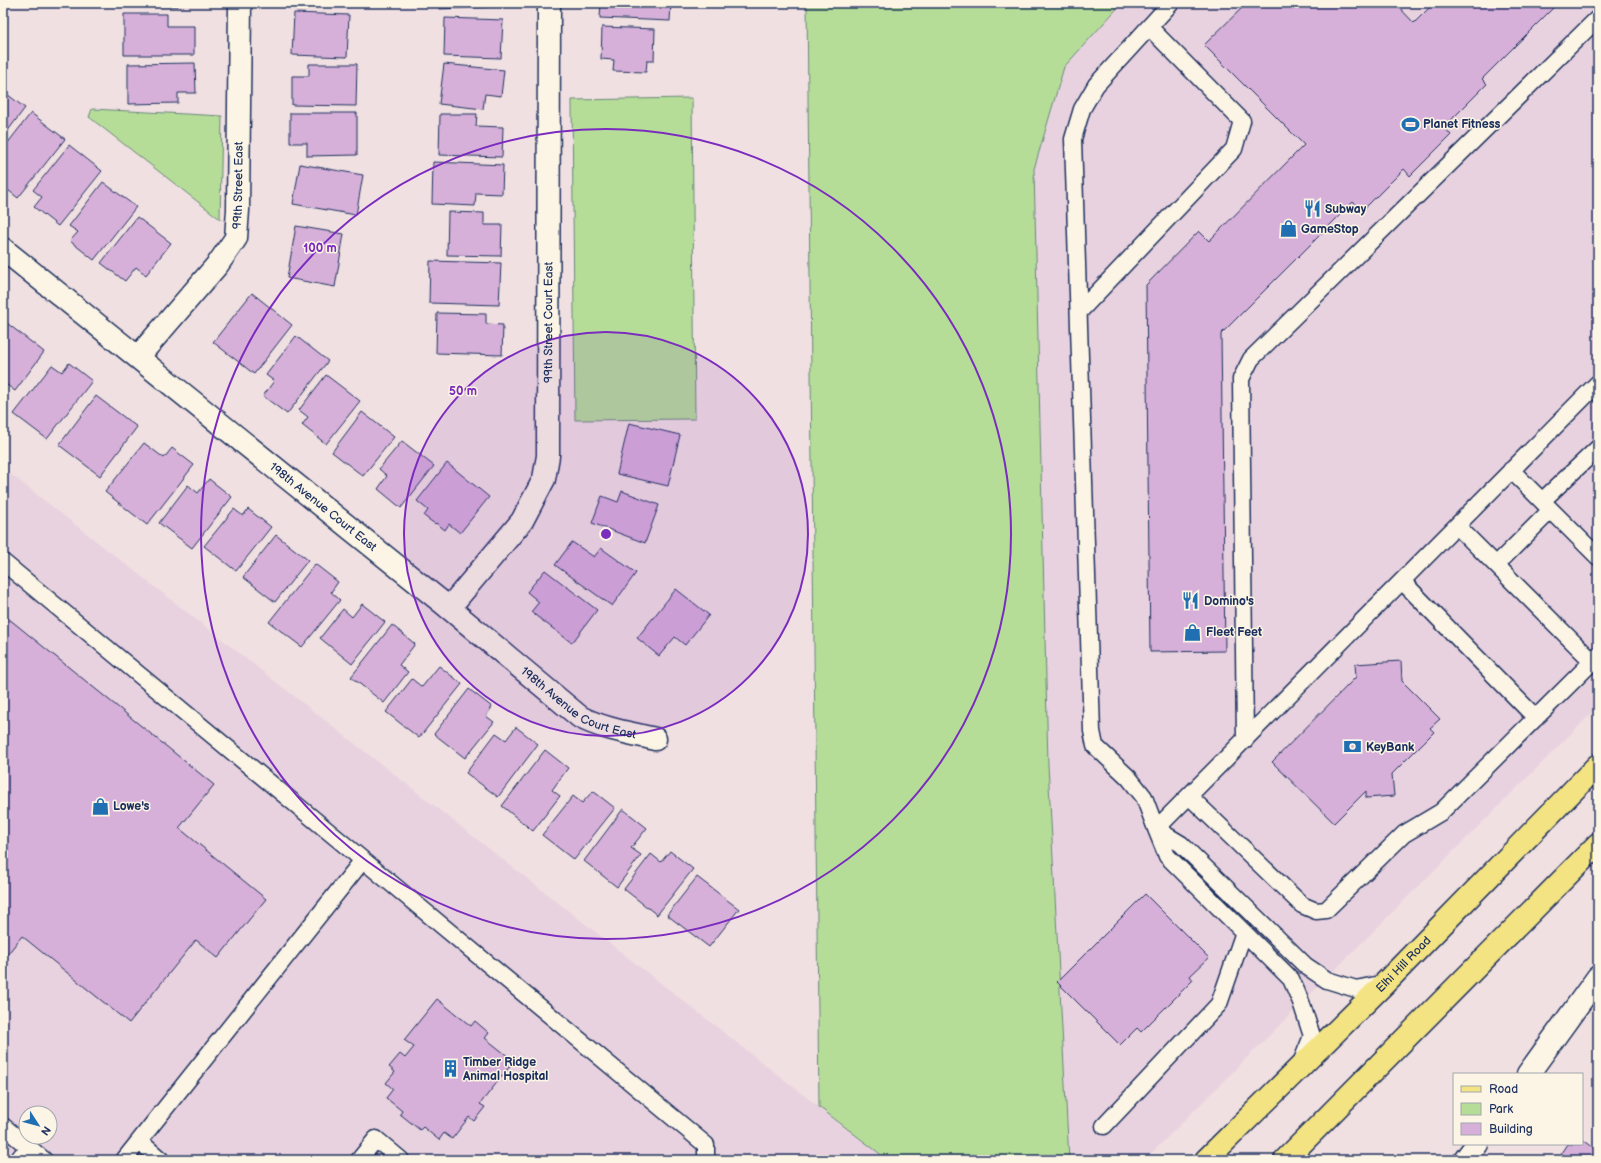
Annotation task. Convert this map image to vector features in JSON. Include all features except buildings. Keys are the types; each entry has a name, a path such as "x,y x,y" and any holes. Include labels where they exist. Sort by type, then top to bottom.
{"main road":[{"name":"Elhi Hill Road","path":"1206,1160 1385,983 1598,765"},
{"path":"1285,1160 1598,844"}],"street":[{"name":"99th Street East","path":"138,357 218,264 236,238 238,210 240,3"},
{"name":"99th Street Court East","path":"449,608 522,521 544,479 548,456 549,3"},
{"name":"198th Avenue Court East","path":"3,249 449,608 580,717 596,724 655,740"},
{"path":"1529,1073 1598,977"},
{"path":"1465,1160 1476,1145"}],"lane":[{"path":"1171,3 1096,85 1082,109 1073,139 1092,731 1095,746 1129,778 1144,797 1167,856 1291,979 1302,1002 1312,1036 1298,1070"},
{"path":"1245,740 1242,379 1251,359 1598,18"},
{"path":"1079,312 1234,149 1242,121 1149,27"},
{"path":"1156,829 1598,383"},
{"path":"1496,565 1598,448"},
{"path":"1511,470 1598,557"},
{"path":"1189,796 1302,905 1316,911 1326,910 1404,834 1441,812 1595,659 1457,526"},
{"path":"3,562 706,1145 706,1160"},
{"path":"1402,581 1536,718"},
{"path":"1156,829 1180,844 1306,966 1327,980 1356,989 1385,983"},
{"path":"124,1160 363,860"},
{"path":"1104,1126 1219,1004 1244,932"},
{"path":"3,1126 44,1160"},
{"path":"359,1160 376,1140 401,1160"},
{"path":"139,1142 161,1160"},
{"path":"18,1160 28,1147"}],"shaded area":[{"path":"1122,3 1598,3 1598,707 1145,1160 1069,1160 1048,765 1034,169 1064,67"},
{"path":"3,468 819,1107 888,1160 3,1160"}],"green space":[{"path":"807,3 1122,3 1064,67 1034,169 1048,765 1069,1160 888,1160 819,1107"},
{"path":"692,98 695,419 575,420 572,100"},
{"path":"92,109 222,116 220,219 89,117"}],"place":[{"name":"Planet Fitness","path":"1410,124"},
{"name":"Subway","path":"1312,209"},
{"name":"GameStop","path":"1288,229"},
{"name":"Domino's","path":"1191,601"},
{"name":"Fleet Feet","path":"1193,632"},
{"name":"KeyBank","path":"1353,747"},
{"name":"Lowe's","path":"100,806"},
{"name":"Timber Ridge Animal Hospital","path":"450,1069"}]}
